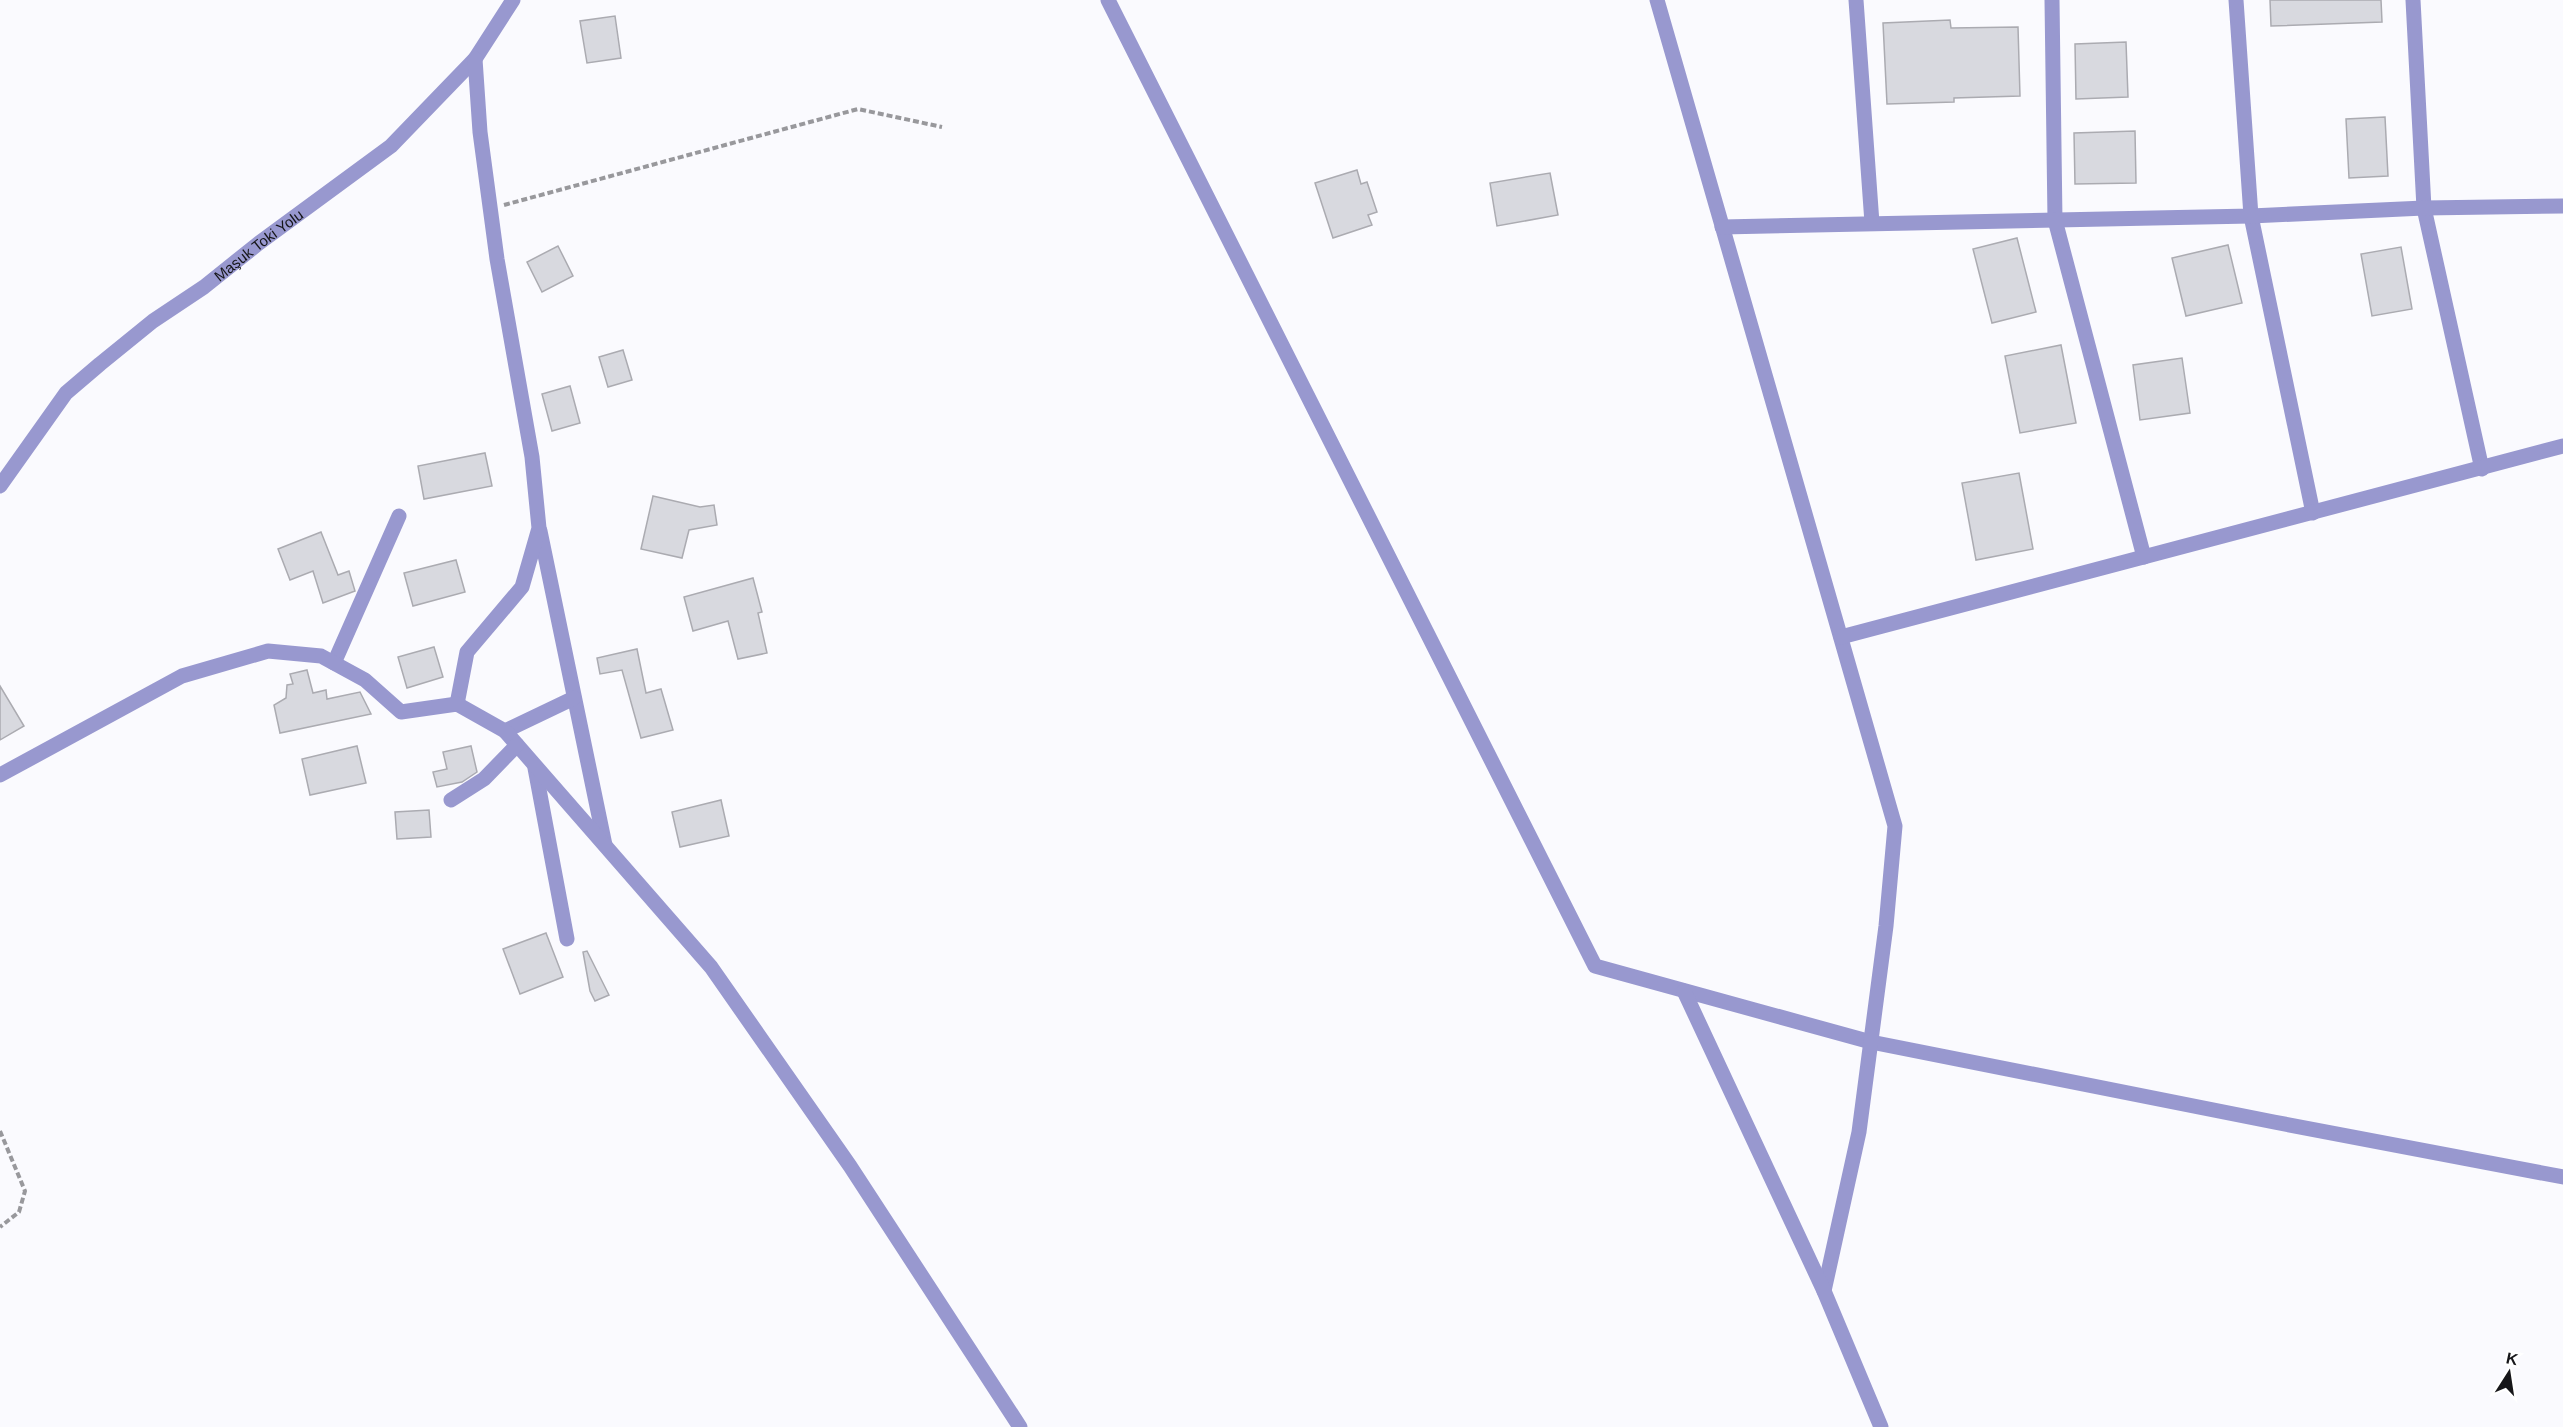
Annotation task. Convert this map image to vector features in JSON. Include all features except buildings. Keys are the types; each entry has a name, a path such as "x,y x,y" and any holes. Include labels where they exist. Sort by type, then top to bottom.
{"street":[{"name":"Maşuk Toki Yolu","path":"0,486 66,393 153,321 204,287 259,243 392,146 475,58 513,0"},
{"path":"1108,0 1595,966 1871,1042 2563,1177"},
{"path":"1657,0 1895,826 1859,1132 1824,1292"},
{"path":"1856,0 1872,224"},
{"path":"2052,0 2055,220 2144,557"},
{"path":"2236,0 2251,216 2313,513"},
{"path":"2413,0 2424,208 2482,469"},
{"path":"475,58 480,132 490,208 532,457 539,528 606,847"},
{"path":"1722,227 2251,216 2424,208 2563,207"},
{"path":"1840,637 2563,446"},
{"path":"334,663 399,516"},
{"path":"457,704 467,652 522,586 539,528"},
{"path":"0,775 182,676 268,651 321,656 365,680 401,712 457,704 505,731 711,967 850,1166 1020,1427"},
{"path":"505,731 574,698"},
{"path":"450,800 484,779 517,745"},
{"path":"535,766 567,939"},
{"path":"1684,991 1824,1292 1881,1427"}],"path":[{"path":"490,208 858,109 942,127"},
{"path":"0,1131 25,1191 19,1212 0,1227"}]}
